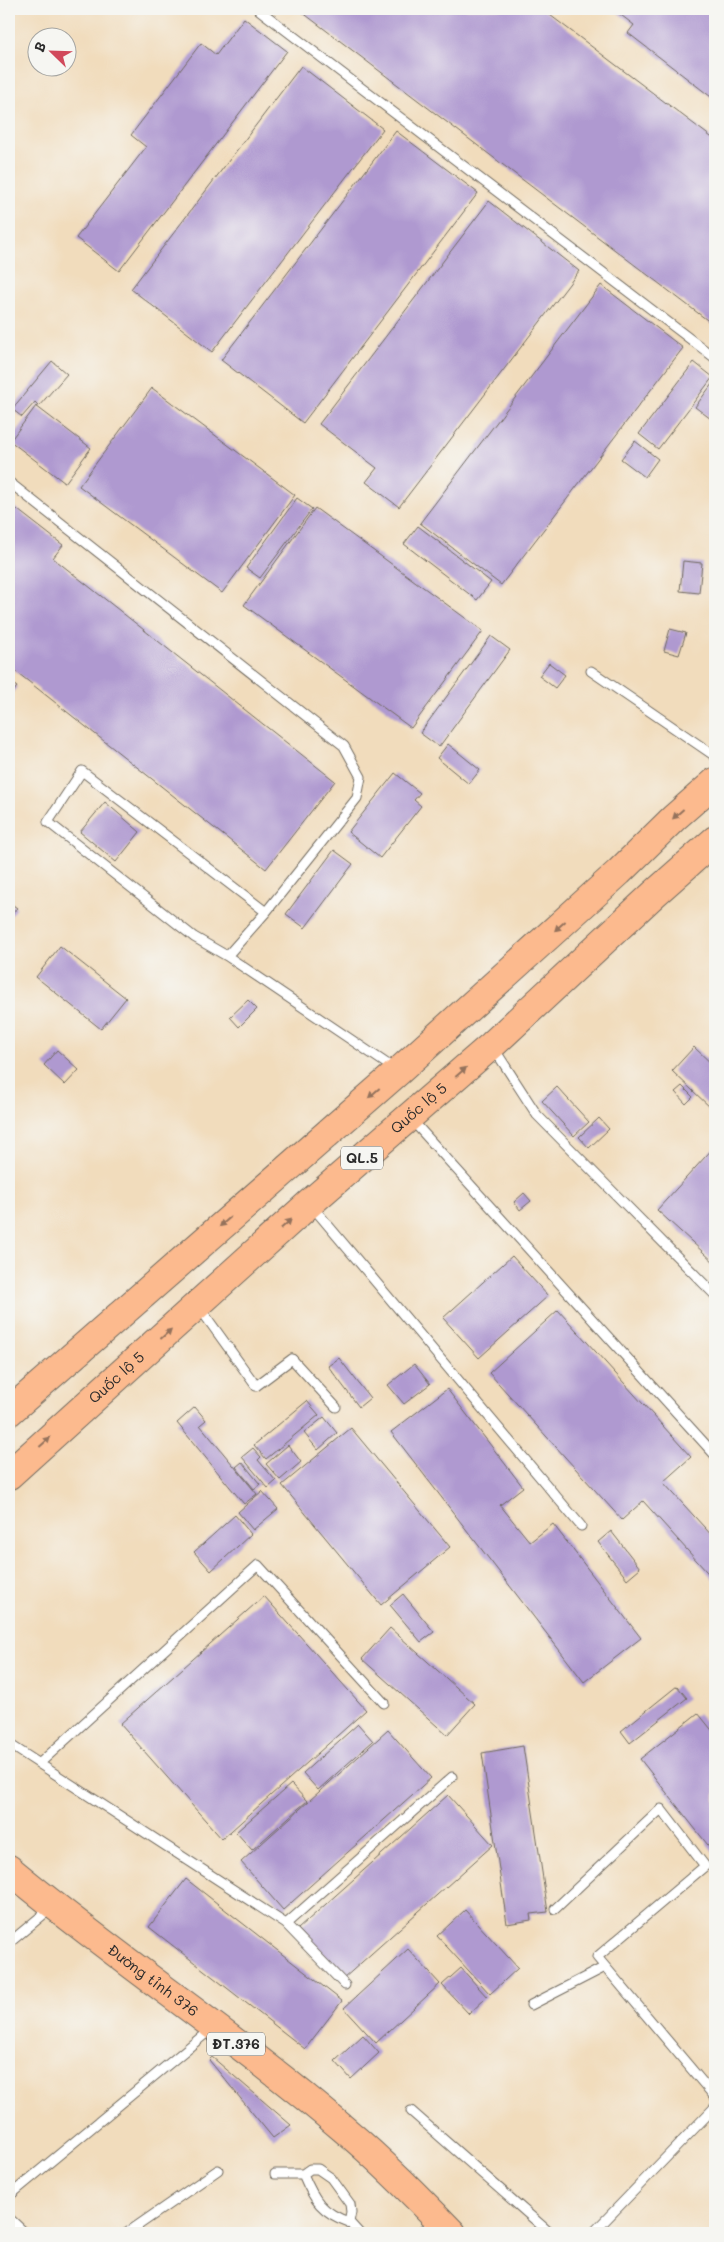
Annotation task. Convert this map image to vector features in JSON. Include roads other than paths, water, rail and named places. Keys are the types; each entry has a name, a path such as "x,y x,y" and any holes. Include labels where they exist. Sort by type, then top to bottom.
{"main road":[{"name":"QL.5","path":"9,1412 399,1071 619,872 674,818 715,782"},
{"name":"Quốc lộ 5","path":"9,1475 310,1203 492,1045 654,894 715,840"},
{"name":"Đường tỉnh 376","path":"9,1869 54,1906 214,2026 346,2131 434,2230"}],"lane":[{"path":"258,9 715,358"},
{"path":"9,482 344,746 361,777 357,798 266,912 227,956"},
{"path":"591,671 715,756"},
{"path":"266,912 82,772 48,822 194,937 227,956 399,1071"},
{"path":"492,1045 537,1115 715,1295"},
{"path":"410,1117 715,1456"},
{"path":"310,1203 581,1526"},
{"path":"197,1305 256,1386 292,1358 336,1407"},
{"path":"40,1763 258,1565 384,1703"},
{"path":"9,1744 286,1924 345,1985"},
{"path":"286,1924 452,1777"},
{"path":"555,1909 661,1809 705,1866 597,1957 715,2097"},
{"path":"9,1943 54,1906"},
{"path":"531,2005 605,1967"},
{"path":"9,2196 214,2026"},
{"path":"593,2233 715,2107"},
{"path":"411,2111 550,2233"},
{"path":"275,2174 303,2174 310,2169 318,2169 331,2178 350,2204 352,2212 349,2222"},
{"path":"127,2233 218,2170"},
{"path":"303,2174 312,2192 324,2209 329,2214 349,2222 359,2233"},
{"path":"9,2218 25,2233"}]}
